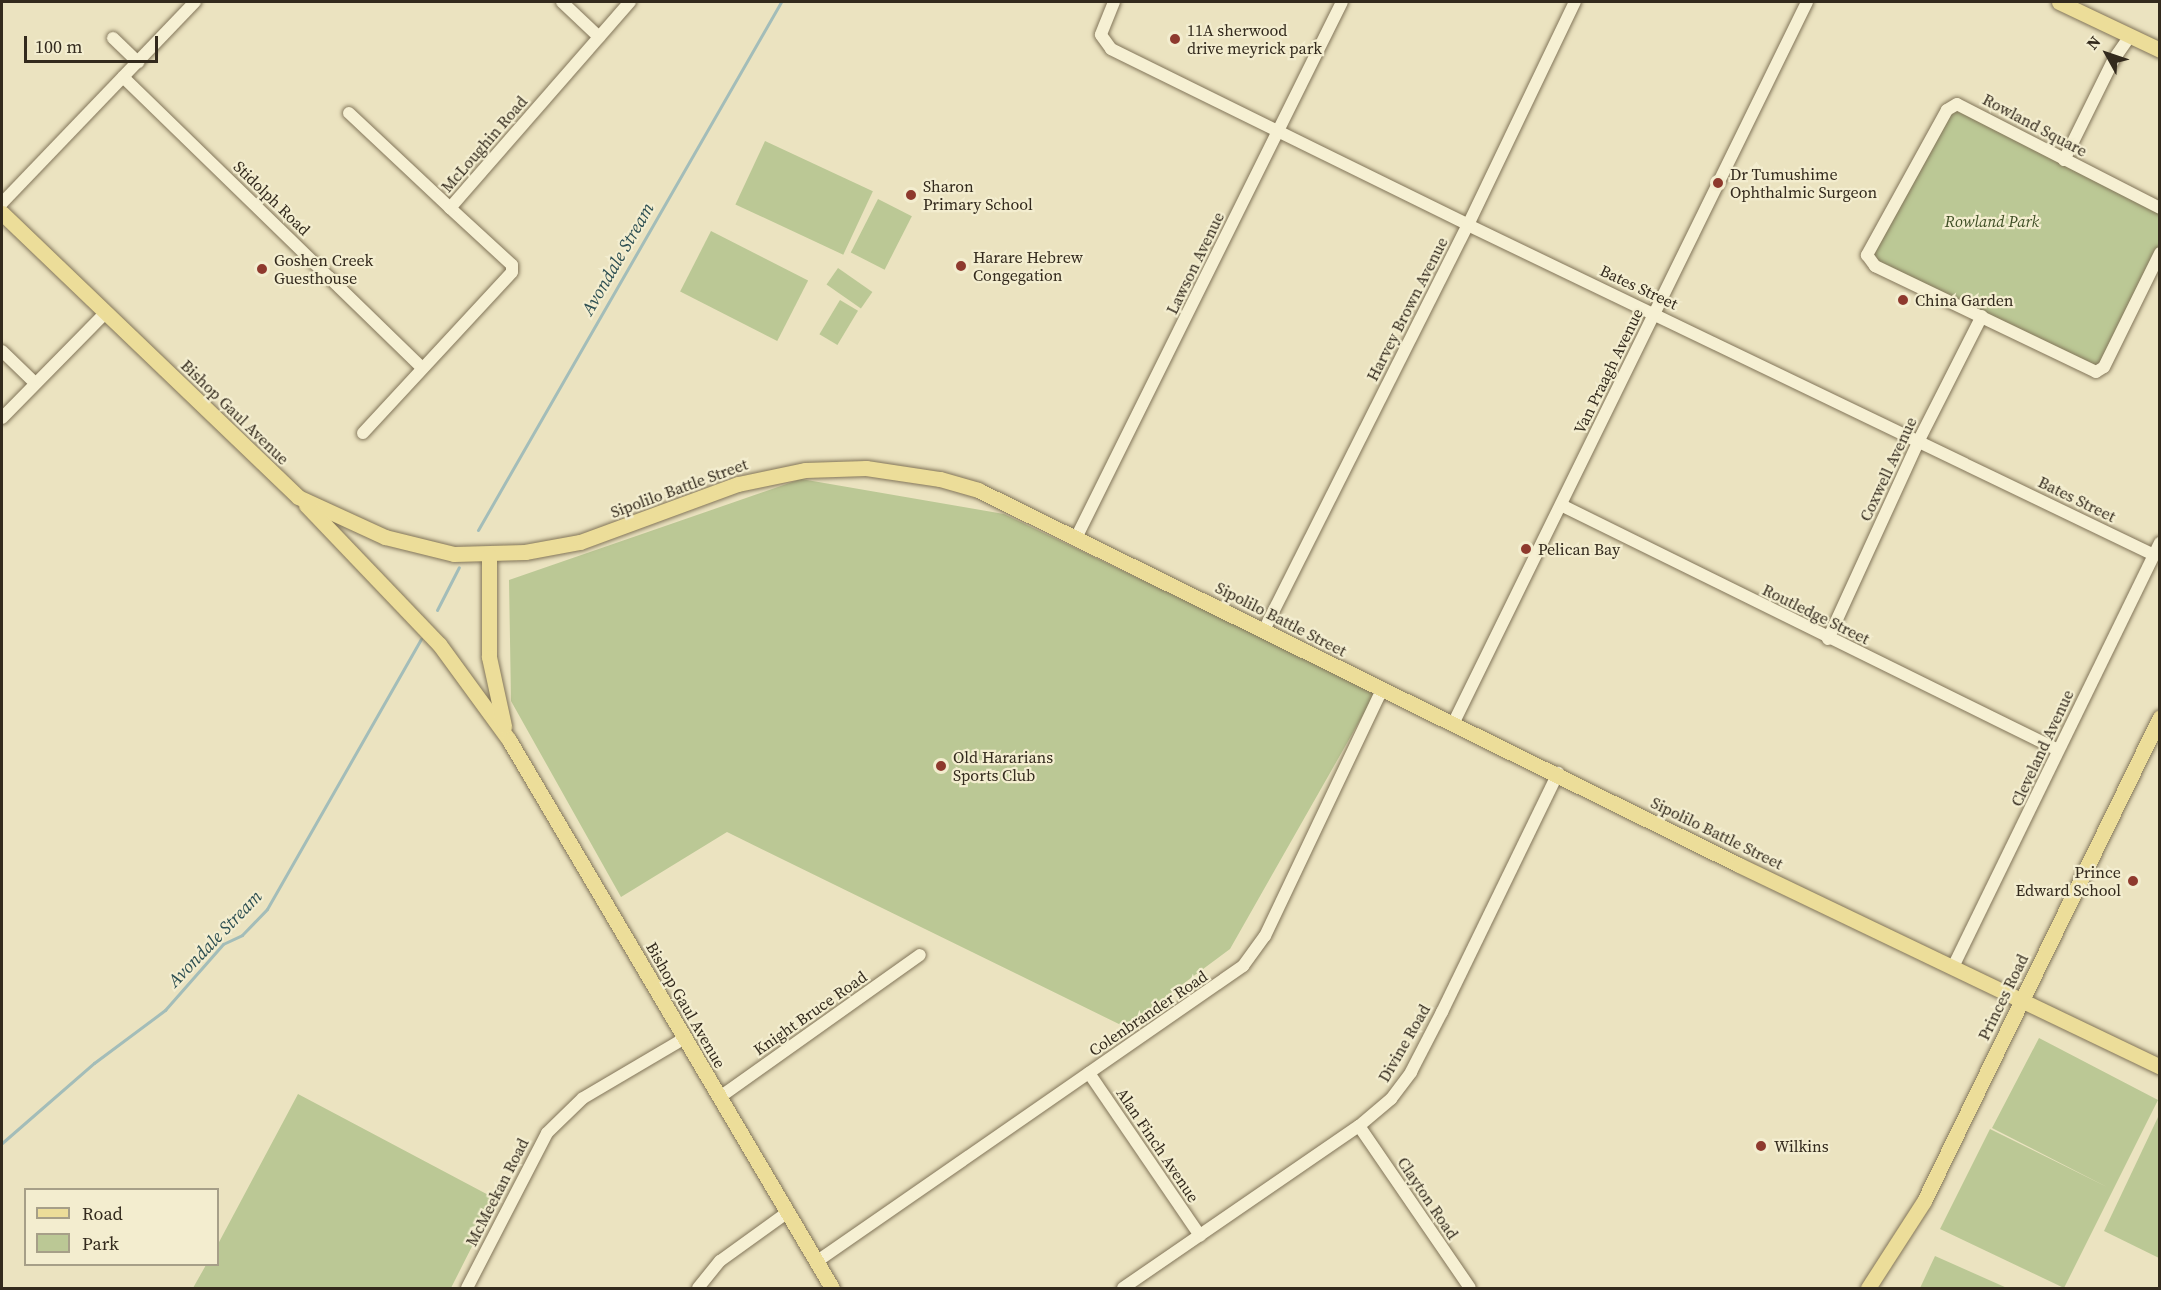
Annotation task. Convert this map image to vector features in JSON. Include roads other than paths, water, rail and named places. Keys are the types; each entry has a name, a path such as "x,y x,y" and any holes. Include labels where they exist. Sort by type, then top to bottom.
{"main road":[{"path":"2059,2 2160,50"},
{"name":"Bishop Gaul Avenue","path":"2,213 298,497 353,525 412,546 454,554 489,555"},
{"name":"Sipolilo Battle Street","path":"489,555 580,542 738,484 773,475 837,468 940,479 978,490 1382,690 1558,773 1739,865 2160,1067"},
{"path":"298,497 439,644 509,740"},
{"path":"489,555 489,657 494,692 509,740"},
{"name":"Princes Road","path":"1868,1288 1924,1201 2160,717"},
{"name":"Bishop Gaul Avenue","path":"509,740 832,1288"}],"street":[{"path":"2,203 195,2"},
{"path":"562,2 599,37"},
{"name":"McLoughin Road","path":"363,433 512,272 512,265 450,208 630,2"},
{"name":"Bates Street","path":"1114,2 1101,35 1111,49 1468,225 2154,555"},
{"name":"Lawson Avenue","path":"1076,538 1342,2"},
{"name":"Harvey Brown Avenue","path":"1263,630 1468,225 1575,2"},
{"name":"Van Praagh Avenue","path":"1453,724 1807,2"},
{"path":"2064,160 2114,59 2130,36"},
{"path":"112,38 138,62"},
{"name":"Stidolph Road","path":"123,77 422,368"},
{"name":"Rowland Square","path":"2160,208 2064,160 1963,105 1954,105 1947,110 1869,250 1868,259 1875,266 2089,370 2100,371 2160,253"},
{"path":"348,113 450,208"},
{"path":"2,418 106,312"},
{"name":"Coxwell Avenue","path":"1828,639 1919,440 1982,316"},
{"path":"2,351 35,382"},
{"name":"Routledge Street","path":"1561,505 1828,639 2058,750"},
{"name":"Cleveland Avenue","path":"1953,967 2160,543"},
{"name":"Colenbrander Road","path":"816,1262 1224,981 1255,952 1382,690"},
{"name":"Divine Road","path":"1123,1288 1359,1126 1391,1099 1411,1072 1558,773"},
{"name":"Knight Bruce Road","path":"720,1097 920,955"},
{"name":"McMeekan Road","path":"467,1288 547,1133 583,1098 685,1038"},
{"name":"Alan Finch Avenue","path":"1089,1073 1200,1236"},
{"name":"Clayton Road","path":"1359,1126 1470,1288"},
{"path":"698,1288 720,1261 788,1212"}],"waterway":[{"name":"Avondale Stream","path":"478,530 781,2"},
{"name":"Avondale Stream","path":"437,610 459,567"},
{"name":"Avondale Stream","path":"2,1143 94,1063 165,1010 223,944 242,935 267,909 421,639"}],"place":[{"name":"11A sherwood drive meyrick park","path":"1175,39"},
{"name":"Dr Tumushime Ophthalmic Surgeon","path":"1718,183"},
{"name":"Sharon Primary School","path":"911,195"},
{"name":"Harare Hebrew Congegation","path":"961,266"},
{"name":"Goshen Creek Guesthouse","path":"262,269"},
{"name":"China Garden","path":"1903,300"},
{"name":"Pelican Bay","path":"1526,549"},
{"name":"Old Hararians Sports Club","path":"941,766"},
{"name":"Prince Edward School","path":"2133,881"},
{"name":"Wilkins","path":"1761,1146"}],"park label":[{"name":"Rowland Park","path":"1992,221"}]}
